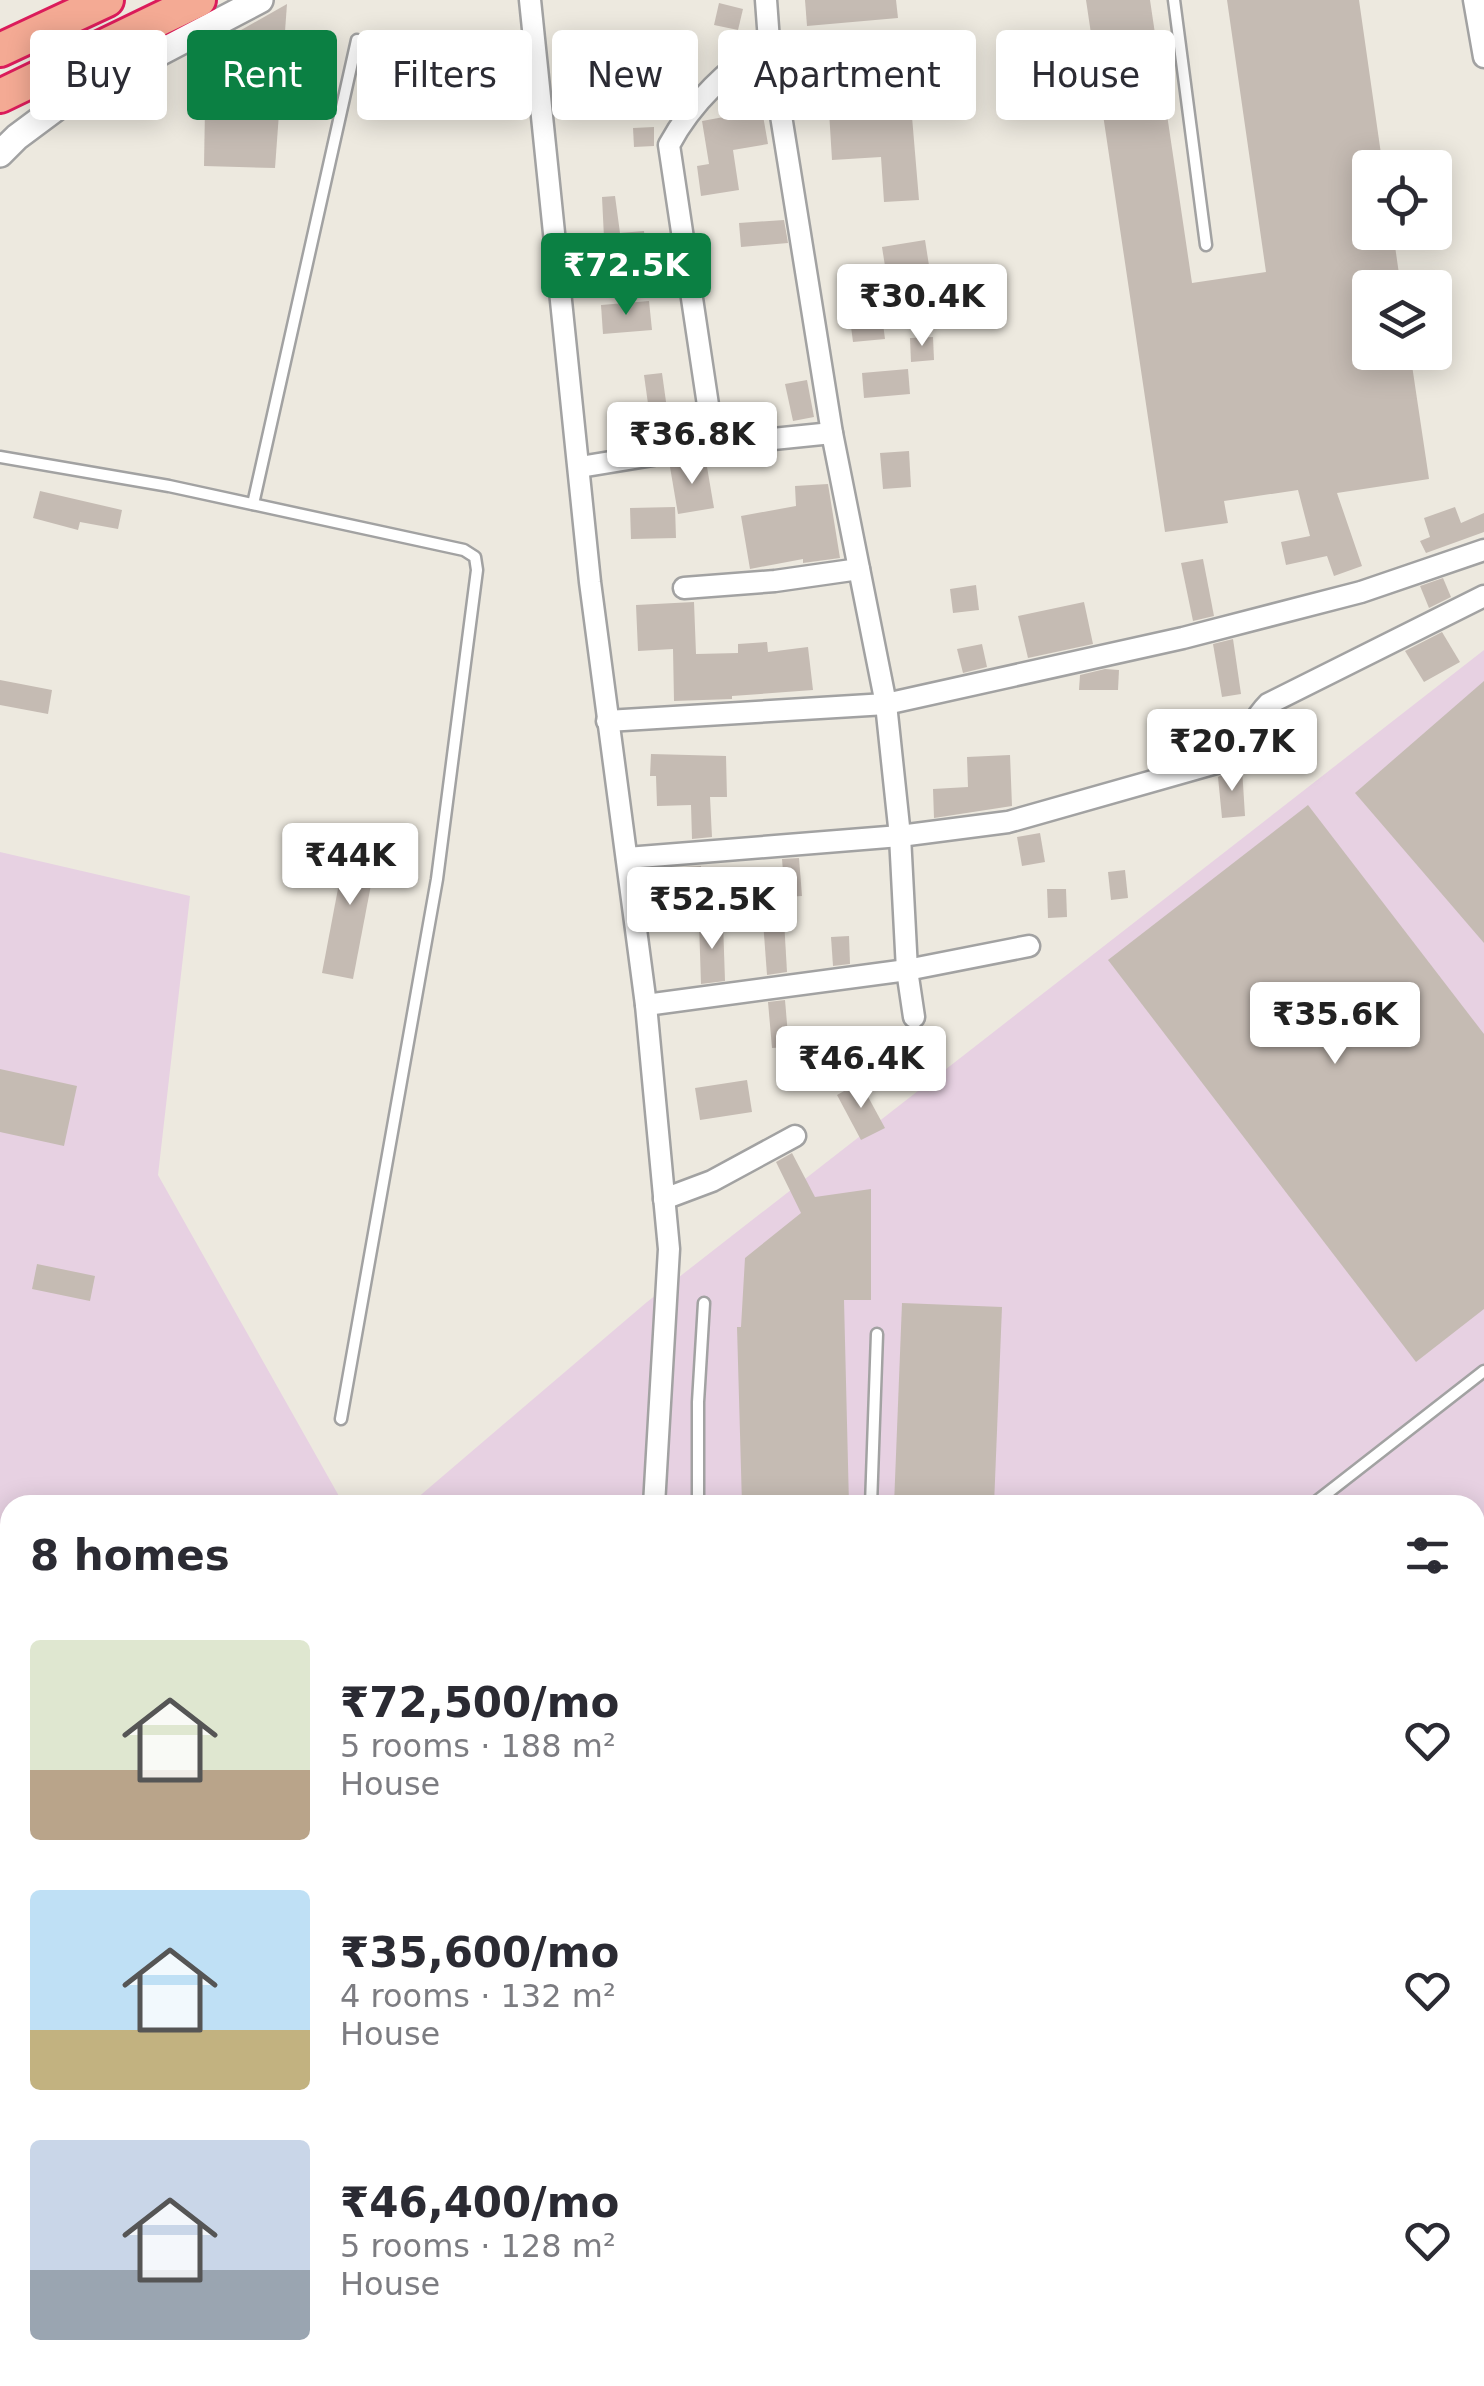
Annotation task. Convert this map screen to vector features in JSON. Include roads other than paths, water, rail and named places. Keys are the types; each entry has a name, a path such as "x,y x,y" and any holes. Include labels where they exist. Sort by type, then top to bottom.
{"highway":[{"path":"0,50 107,0"},
{"path":"0,96 199,0"}],"street":[{"path":"0,154 16,137 60,106 260,0"},
{"path":"530,0 607,721 646,1005 669,1249 655,1495"},
{"path":"766,0 768,30"},
{"path":"1474,0 1484,57"},
{"path":"714,445 669,145 681,122 718,80"},
{"path":"782,120 832,433 886,704 914,1017"},
{"path":"580,467 714,445 832,433"},
{"path":"607,721 886,704 1183,638 1362,592 1484,550"},
{"path":"684,588 859,569"},
{"path":"627,858 900,836 1008,822 1220,762 1235,754 1251,724 1268,704 1484,596"},
{"path":"646,1005 907,970 1029,946"},
{"path":"664,1199 712,1181 795,1136"}],"lane":[{"path":"1174,0 1206,245"},
{"path":"253,504 357,40"},
{"path":"0,457 253,504 464,550 475,556 477,570 437,879 341,1419"},
{"path":"698,1495 704,1303"},
{"path":"871,1495 876,1334"},
{"path":"1325,1495 1484,1370"}]}
